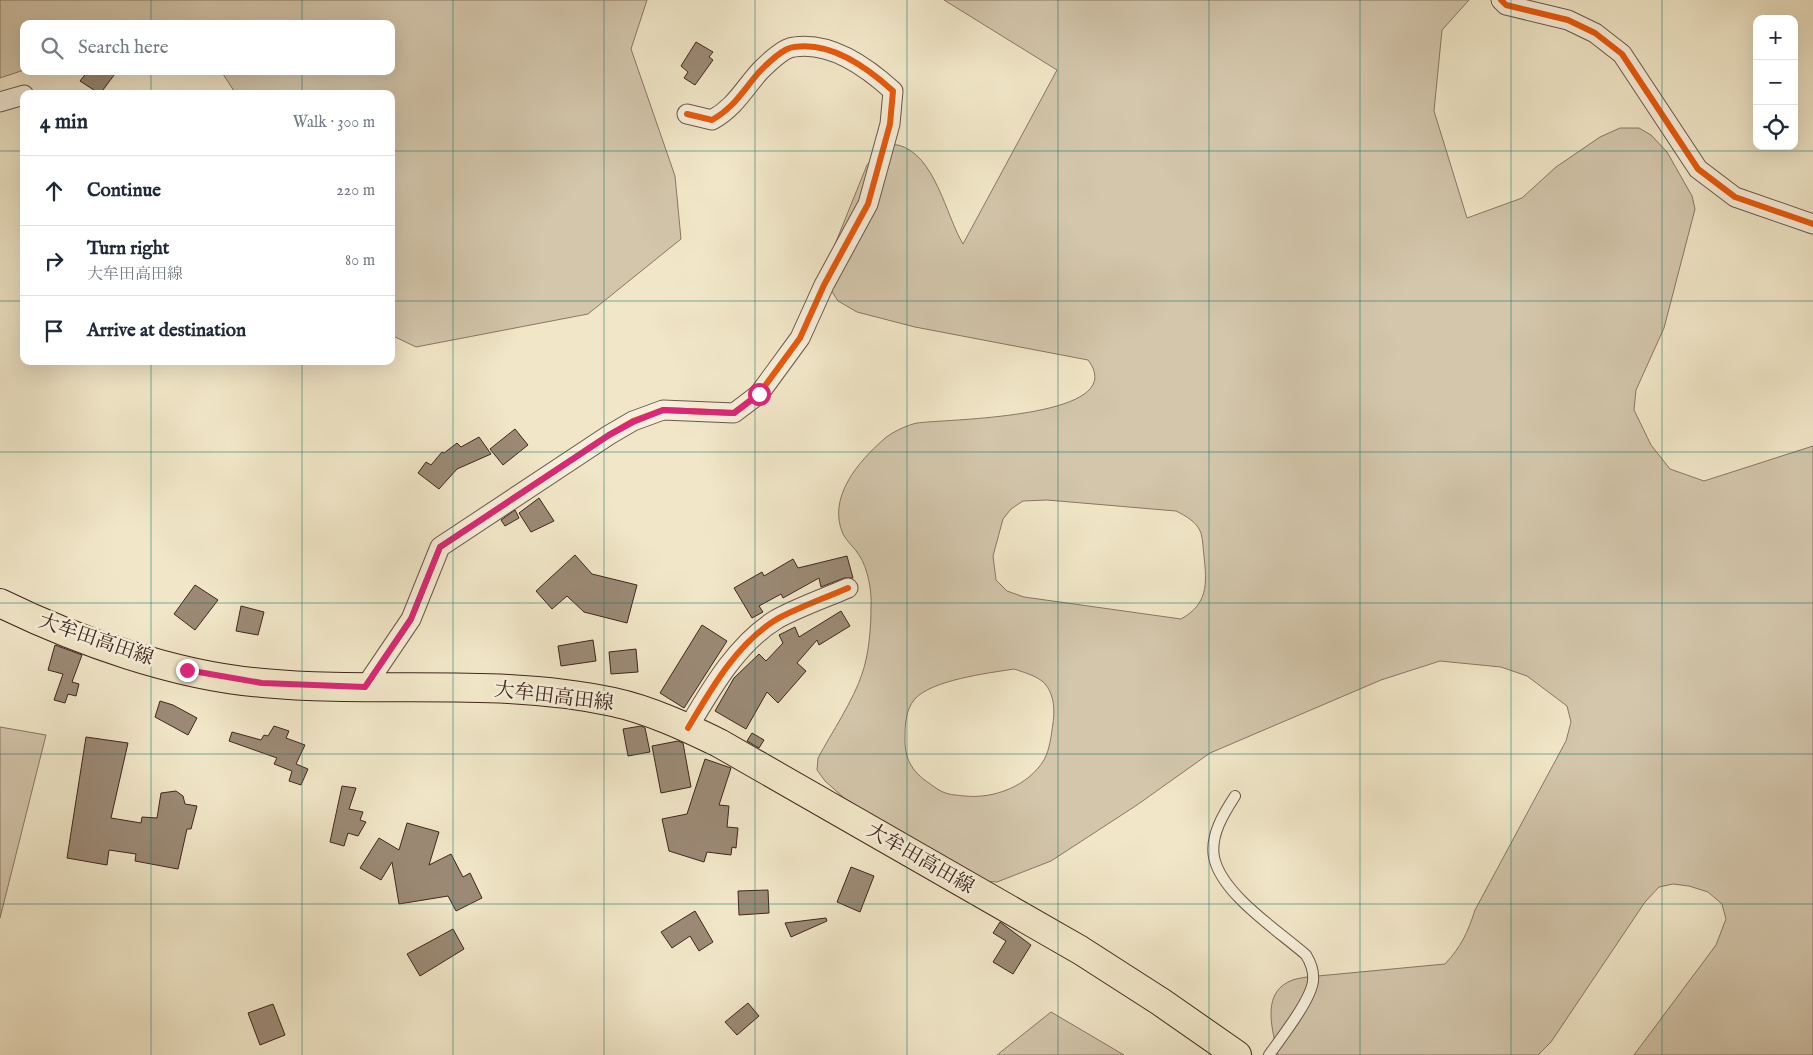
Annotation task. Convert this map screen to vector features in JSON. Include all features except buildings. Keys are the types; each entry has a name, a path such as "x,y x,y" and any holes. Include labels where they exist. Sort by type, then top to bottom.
{"main road":[{"name":"大牟田高田線","path":"0,603 25,615 109,647 187,670 262,683 514,690 562,694 615,702 688,728 719,743 1080,950 1161,1002 1237,1055"}],"street":[{"path":"1500,0 1506,5 1568,20 1595,33 1622,54 1698,170 1735,196 1813,224"},
{"path":"365,687 411,619 440,547 592,446 633,422 663,410 734,413 759,394 800,338 824,285 868,204 890,124 893,91 853,59 822,49 794,47 784,50 761,70 728,111 712,120 687,114"},
{"path":"0,102 20,96"},
{"path":"688,728 712,686 751,638 778,619 848,588"}],"lane":[{"path":"1235,796 1221,817 1215,837 1214,857 1221,873 1238,897 1306,954 1312,966 1313,981 1308,996 1269,1055"}],"shaded area":[{"path":"0,0 647,0 631,49 675,176 681,239 588,314 416,347 395,337 395,90 233,90 224,75 395,75 395,20 20,20 20,71 0,78"},
{"path":"944,0 1469,0 1442,30 1434,111 1467,218 1522,198 1556,167 1600,137 1620,128 1639,128 1651,135 1667,152 1692,196 1695,209 1664,328 1636,390 1634,410 1651,445 1670,469 1704,481 1813,446 1813,1055 1634,1055 1716,945 1726,919 1722,904 1708,892 1689,886 1673,884 1659,887 1645,902 1551,1042 1538,1055 1278,1055 1272,1025 1272,1005 1274,996 1288,982 1307,977 1445,964 1463,939 1475,910 1566,741 1571,722 1567,706 1527,676 1501,667 1440,661 1381,680 1210,753 1137,805 1051,861 997,882 982,881 955,867 844,798 825,781 817,770 818,758 858,684 866,658 870,632 871,600 867,573 859,555 843,534 839,521 839,507 842,494 855,470 886,437 908,426 917,423 995,417 1061,405 1084,394 1095,379 1088,360 915,327 857,312 838,301 831,290 825,269 867,165 882,147 890,145 898,145 911,151 921,160 938,187 963,244 1057,70","holes":["1047,500 1176,511 1184,515 1197,526 1203,542 1205,584 1201,600 1190,613 1181,619 1024,597 1007,591 996,580 993,556 1003,519 1011,509 1023,501","1014,669 1032,675 1042,681 1049,690 1053,700 1054,718 1049,747 1044,760 1020,784 999,793 976,796 955,795 939,790 918,774 909,762 905,746 906,717 909,708 922,693 946,682"]},
{"path":"0,727 46,735 0,918"},
{"path":"1051,1012 1124,1055 997,1055"}],"cycle path":[{"path":"1501,0 1506,5 1568,20 1595,33 1622,54 1698,169 1735,197 1813,224"},
{"path":"365,687 411,619 440,547 633,421 663,410 734,413 759,394 800,338 824,285 868,204 890,124 893,91 860,65 835,52 808,46 794,47 785,50 771,60 733,104 720,115 712,120 687,114"},
{"path":"688,728 726,668 749,641 777,619 848,588"}],"route":[{"path":"187,670 262,683 365,687 411,619 440,547 609,435 633,422 663,410 734,413 759,394"}]}
